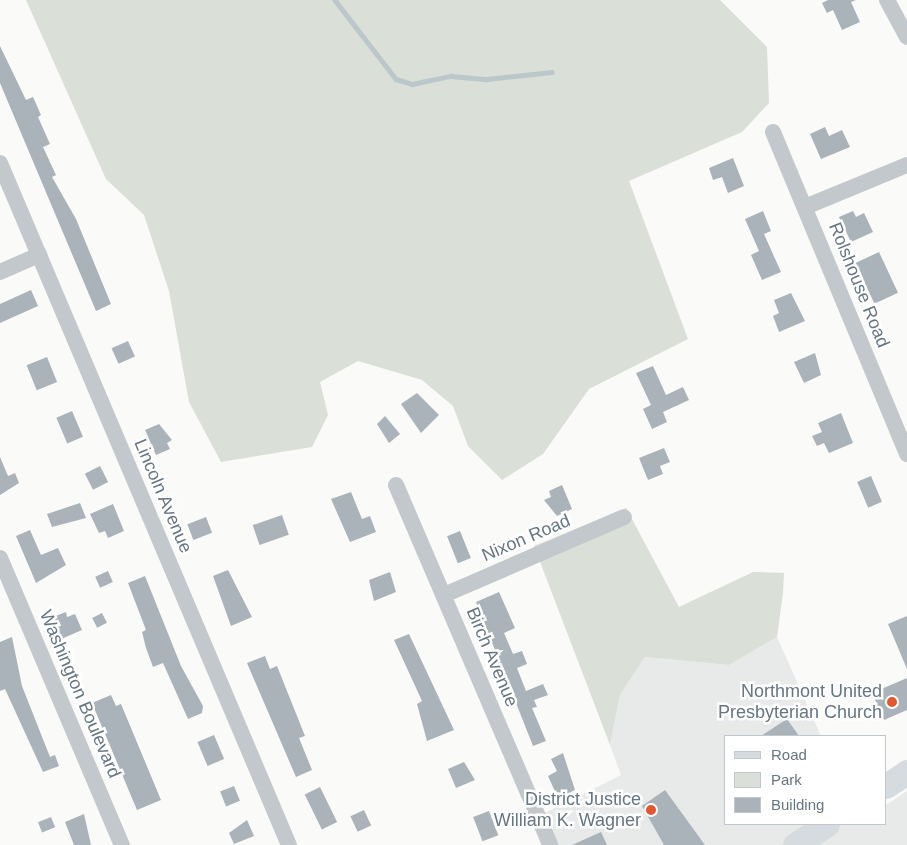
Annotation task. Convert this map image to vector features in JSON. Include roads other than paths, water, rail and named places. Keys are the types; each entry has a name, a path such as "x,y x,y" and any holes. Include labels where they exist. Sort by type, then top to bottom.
{"main road":[{"path":"887,785 907,772"},
{"path":"795,845 825,825"}],"street":[{"path":"887,0 907,37"},
{"name":"Rolshouse Road","path":"774,132 907,454"},
{"name":"Lincoln Avenue","path":"0,163 290,845"},
{"path":"805,207 907,165"},
{"path":"0,272 39,255"},
{"name":"Birch Avenue","path":"396,485 550,845"},
{"name":"Nixon Road","path":"444,595 624,517"},
{"name":"Washington Boulevard","path":"0,558 122,845"}],"waterway":[{"path":"335,0 396,79 412,84 451,76 487,79 552,72"}],"place":[{"name":"Northmont United Presbyterian Church","path":"892,702"},
{"name":"District Justice William K. Wagner","path":"651,810"}]}
